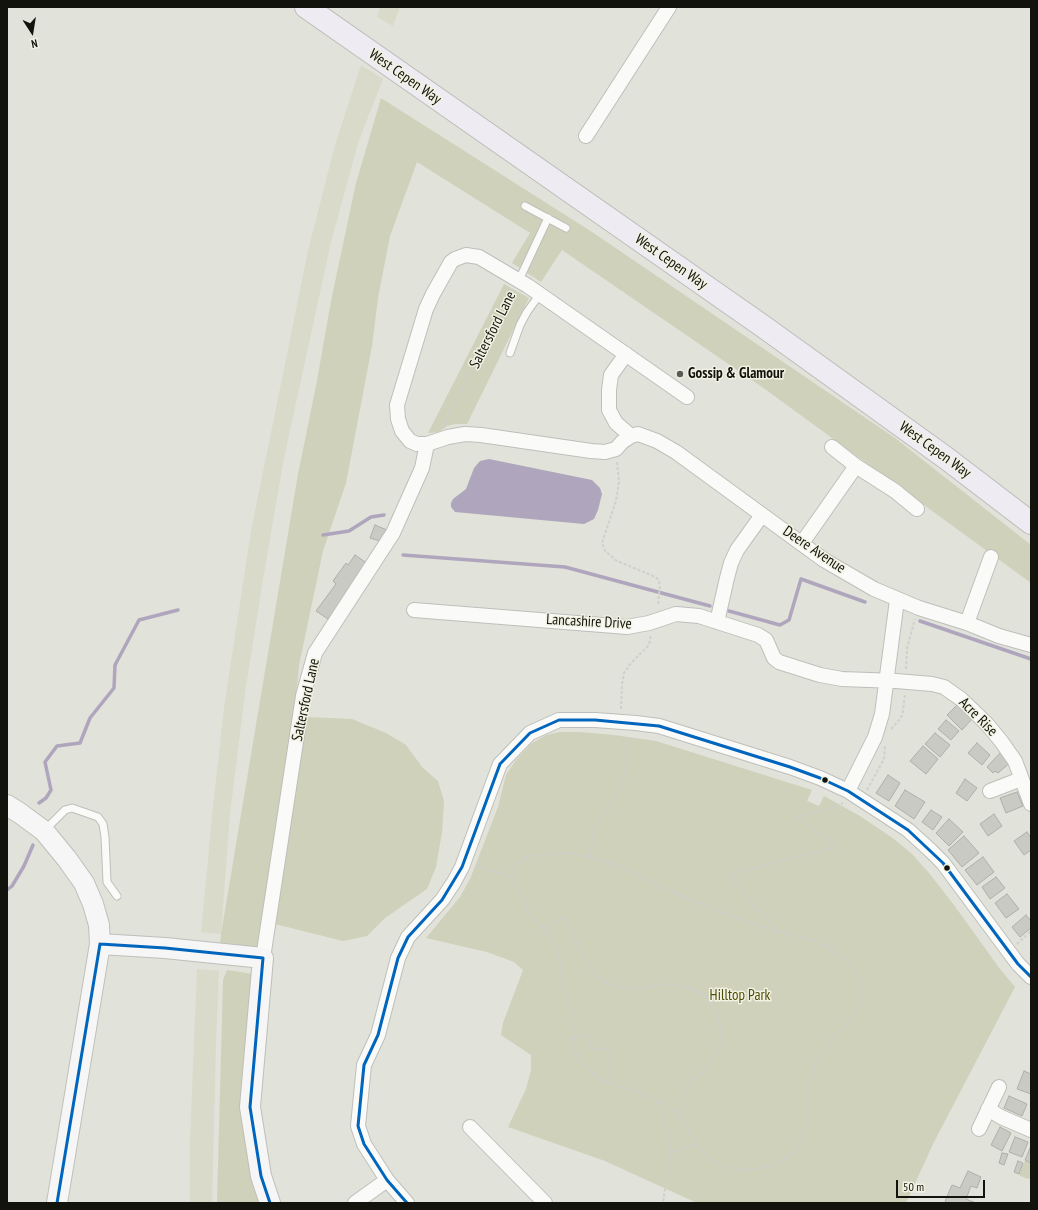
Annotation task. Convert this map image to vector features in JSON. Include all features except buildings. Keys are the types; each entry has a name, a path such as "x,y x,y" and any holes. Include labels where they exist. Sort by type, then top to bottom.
{"highway":[{"name":"West Cepen Way","path":"306,7 764,327 946,458 1031,523"}],"main road":[{"path":"7,806 21,814 44,831 67,859 84,883 97,918 100,944 57,1203"},
{"path":"100,944 165,948 263,958"},
{"name":"Saltersford Lane","path":"263,958 250,1107 261,1176 270,1203"}],"street":[{"path":"586,136 669,7"},
{"path":"626,354 611,375 609,410 616,423 631,436 616,449 605,452 591,451 465,434 448,437 432,443 417,444 410,441 402,431 398,419 397,406 426,310 440,280 451,262 460,256 472,255 519,280 540,294 626,354 687,397"},
{"name":"Deere Avenue","path":"631,436 638,434 657,441 676,452 824,560 868,586 897,600 967,623 999,636 1031,645"},
{"name":"Saltersford Lane","path":"263,958 303,696 315,653 393,533 432,443"},
{"path":"832,447 856,466 895,491 917,509"},
{"path":"802,543 856,466"},
{"path":"716,622 731,563 762,515"},
{"path":"967,623 991,557"},
{"path":"846,797 875,737 882,714 897,600"},
{"name":"Lancashire Drive","path":"414,610 627,627 649,623 676,614 699,616 758,635 766,640 774,658 783,664 820,675 842,679 886,682"},
{"name":"Acre Rise","path":"886,682 932,684 944,687 956,695 986,723 1015,761 1031,804"},
{"path":"407,1203 387,1180 364,1144 358,1126 364,1065 378,1035 398,958 408,937 442,900 463,865 500,764 530,733 559,720 595,720 660,726 686,733 820,778 846,797 908,830 931,851 943,863 1018,964 1031,977"},
{"path":"990,791 1021,779"},
{"path":"979,1129 999,1087"},
{"path":"988,1109 1007,1120 1031,1130"},
{"path":"470,1127 545,1203"},
{"path":"356,1203 387,1180"}],"lane":[{"path":"524,206 566,228"},
{"name":"Saltersford Lane","path":"519,280 548,218"},
{"path":"510,353 520,325 540,294"},
{"path":"44,831 54,819 65,810 72,808 98,817 103,824 105,837 107,882 117,896"}],"path":[{"name":"Saltersford Lane","path":"432,443 519,280"},
{"path":"616,449 619,482 616,501 602,543 605,551 617,561 652,575 658,579 660,584 659,601"},
{"path":"591,857 591,848 600,820 615,799 624,778 626,761 622,685 624,673 631,663 649,646 651,637 649,623"},
{"path":"780,932 728,875 837,847 796,817 832,808 846,797"},
{"path":"463,865 511,877 529,913 551,937 555,944 560,961 562,979 571,1012 572,1046 586,1069 605,1082 644,1094 657,1100 679,1114 697,1144 712,1160 722,1166 739,1170 759,1169 777,1163 790,1155 802,1138 807,1124 809,1083 815,1064 824,1045 839,1032 853,1015 861,1000 861,986 856,972 846,959 815,941 739,919 675,893 624,868 591,857 568,853 528,856 519,863 511,877"},
{"path":"545,929 565,917 571,933 585,960 594,974 605,982 622,988 637,989 665,984 689,986 706,996 716,1011 722,1033 719,1047 713,1060 683,1092 679,1114"},
{"path":"1008,950 1031,931"},
{"path":"572,1040 588,1035 592,1048 595,1050 605,1049 611,1051 612,1060 610,1067 614,1085"},
{"path":"657,1100 668,1131 670,1153 663,1203"},
{"path":"670,1153 697,1144"}],"shaded area":[{"path":"380,7 400,7 393,26 377,17"},
{"path":"361,65 383,79 359,140 331,242 284,458 245,693 230,814 221,934 201,932 224,708 251,531 308,251 335,145"},
{"path":"489,459 592,480 600,488 602,494 594,519 584,524 455,512 451,507 453,499 466,489 474,468 480,461"},
{"path":"197,969 219,971 212,1203 190,1203 190,1139"}],"green space":[{"path":"381,98 592,232 895,438 1031,545 1031,583 762,387 562,250 541,282 512,263 530,233 417,162 390,236 378,298 372,346 346,483 323,551 299,665 294,717 259,950 220,947 298,474 331,301 356,183"},
{"path":"504,284 529,298 467,424 455,424 447,426 439,432 428,433"},
{"path":"306,717 352,719 386,733 406,745 422,767 438,781 444,801 442,832 436,867 427,889 385,918 367,936 343,941 275,924"},
{"name":"Hilltop Park","path":"561,732 614,735 656,741 812,790 807,801 819,806 824,796 860,816 894,839 912,854 954,905 1000,969 1015,987 934,1142 906,1203 697,1203 605,1161 508,1127 526,1089 531,1070 531,1055 501,1035 503,1023 523,970 514,962 487,952 426,938 460,897 470,879 498,807 506,775 516,760 531,744 546,735"},
{"path":"227,970 253,974 263,1203 217,1203 223,980"},
{"path":"1025,1160 1031,1163 1031,1178 1027,1179 1019,1175"}],"waterway":[{"path":"323,535 349,531 371,517 384,515"},
{"path":"403,555 565,567 710,606"},
{"path":"729,611 780,625 789,620 801,579 865,602"},
{"path":"39,803 46,798 51,790 45,762 57,746 80,743 90,718 114,688 115,665 139,620 178,610"},
{"path":"920,621 1031,659"},
{"path":"7,890 12,886 24,866 33,845"}],"transit line":[{"path":"407,1203 387,1180 364,1144 358,1126 364,1065 378,1035 398,958 408,937 442,900 462,867 500,764 530,733 559,720 595,720 659,726 790,767 820,778 848,791 908,830 943,863 1018,964 1031,977"},
{"path":"100,944 165,948 263,958"},
{"path":"57,1203 100,944"},
{"path":"263,958 250,1107 261,1176 270,1203"}],"place":[{"name":"Gossip & Glamour","path":"680,374"}]}
